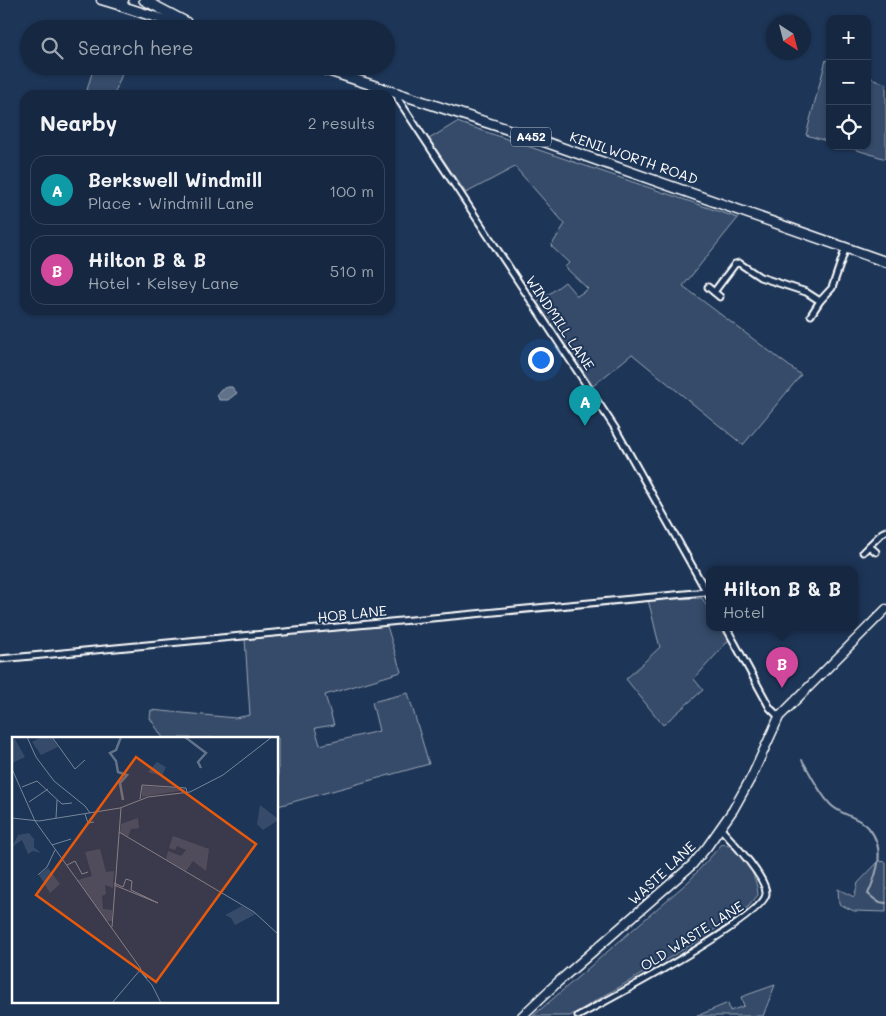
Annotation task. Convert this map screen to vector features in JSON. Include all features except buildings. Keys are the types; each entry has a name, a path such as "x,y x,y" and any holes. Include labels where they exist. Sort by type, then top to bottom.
{"highway":[{"path":"144,0 182,20"},
{"path":"120,2 169,20"},
{"name":"KENILWORTH ROAD","path":"342,75 390,90"},
{"name":"KENILWORTH ROAD","path":"396,92 543,141 886,262"}],"main road":[{"path":"101,0 120,2"},
{"path":"779,717 886,609"},
{"name":"WASTE LANE","path":"522,1016 558,982 692,865 721,829 752,776 779,717"}],"street":[{"name":"WINDMILL LANE","path":"396,92 398,99 615,428 706,592"},
{"path":"811,315 832,288 846,248"},
{"path":"714,292 735,264 739,263 760,277 806,292 820,301"},
{"path":"708,287 720,297"},
{"path":"863,552 886,531"},
{"path":"869,546 876,552"},
{"name":"HOB LANE","path":"0,659 706,592"},
{"path":"728,631 770,708 779,717"},
{"name":"OLD WASTE LANE","path":"578,1016 669,965 739,922 762,903 766,893 761,879 721,829"}],"shaded area":[{"path":"826,60 826,141 806,135"},
{"path":"91,75 122,75 116,90 87,90"},
{"path":"871,78 886,84 886,159 857,150 871,150"},
{"path":"457,122 738,218 683,286 801,375 743,445 632,354 593,386 537,303 565,282 577,296 588,289 565,267 569,263 551,246 565,224 515,167 466,193 429,139"},
{"path":"232,387 237,393 228,400 219,400 217,394 221,389"},
{"path":"702,598 706,605 706,631 723,631 729,640 694,679 703,690 663,725 626,679 660,647 648,600"},
{"path":"387,626 401,672 325,695 334,725 315,728 320,745 379,731 372,702 408,693 429,764 279,806 279,737 162,737 150,718 151,710 235,718 250,715 245,639"},
{"path":"722,844 730,846 742,856 752,871 758,895 748,907 696,942 570,1016 533,1016 689,881"},
{"path":"879,861 886,862 886,912 854,911 839,904 838,889 854,897 858,883"},
{"path":"775,985 763,1016 697,1016 728,1003 730,1011 744,1006 741,997"}],"waterway":[{"path":"802,760 832,806 860,821 874,835 879,851 875,877 868,894 878,902 886,903"}],"place":[{"name":"Berkswell Windmill","path":"585,426"},
{"name":"Hilton B & B","path":"782,688"}]}
